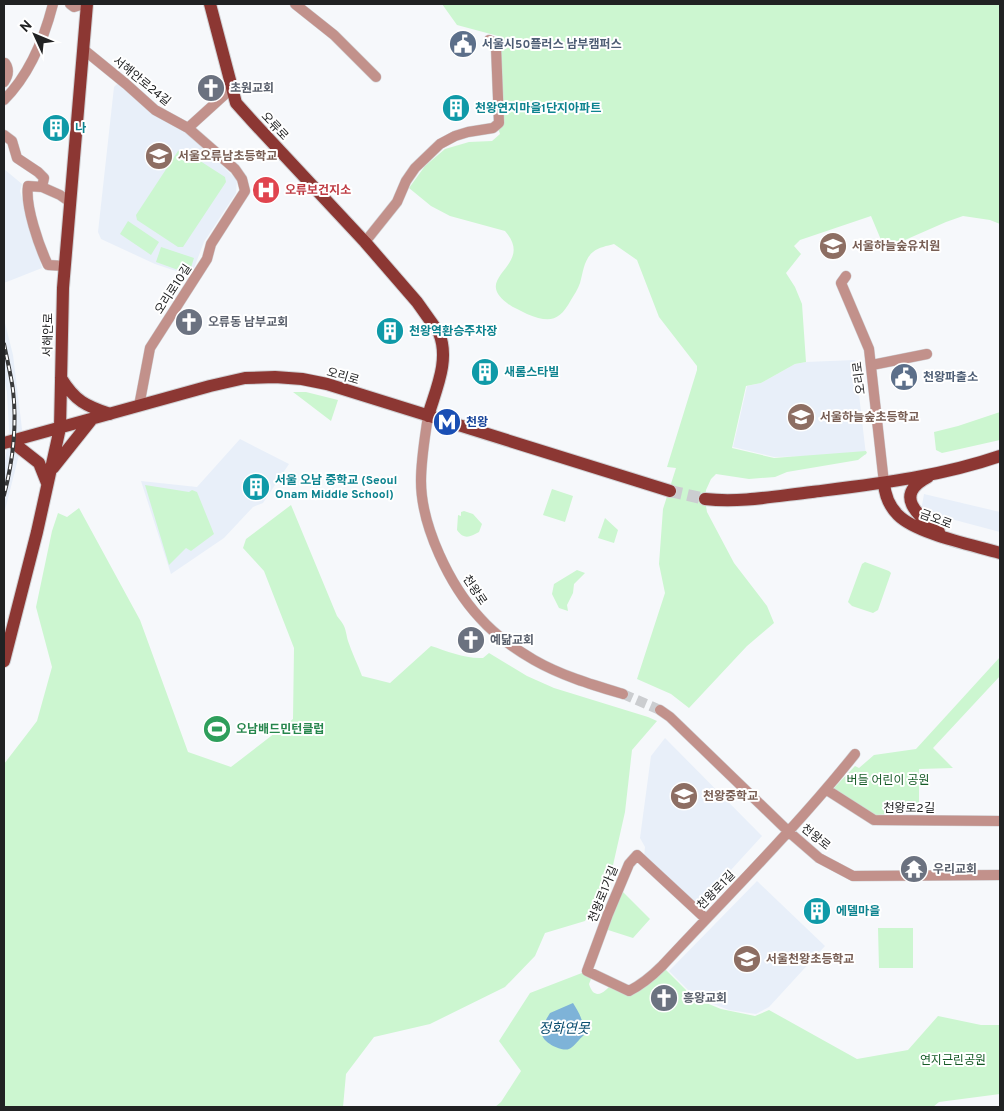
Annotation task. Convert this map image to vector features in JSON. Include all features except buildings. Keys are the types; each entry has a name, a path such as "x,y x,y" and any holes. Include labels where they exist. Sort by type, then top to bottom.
{"main road":[{"name":"서해안로","path":"4,661 37,532 60,428 65,266 84,49 86,4"},
{"name":"오류로","path":"210,4 236,103 366,242 434,324 442,340 444,360 428,416"},
{"name":"오리로","path":"7,442 210,386 237,380 275,377 302,379 327,384 670,491"},
{"path":"61,378 68,390 85,405 110,414"},
{"path":"7,442 39,463 49,478 92,419"},
{"path":"705,499 739,501 884,483 959,469 1000,456"},
{"path":"935,474 917,485 910,496 910,503 915,512 946,537"},
{"name":"금오로","path":"884,483 887,500 897,514 911,524 1000,554"}],"street":[{"path":"4,100 32,62 40,45 53,4"},
{"path":"70,4 74,7 86,4"},
{"path":"295,4 334,35 376,77"},
{"path":"366,242 393,207 410,175 440,144 454,136 480,129 493,128 499,123 496,46 495,43 489,40"},
{"name":"서해안로24길","path":"84,49 155,110 188,128 234,169 242,179 245,191"},
{"path":"4,82 8,75 8,67 5,63"},
{"path":"188,128 232,88"},
{"path":"4,135 12,141 17,158 44,178 42,187"},
{"path":"65,266 48,265 41,250 26,196 28,186 42,187 70,202"},
{"name":"오리로10길","path":"139,406 150,348 207,259 210,244 245,191"},
{"name":"오리로","path":"846,276 841,283 864,335 872,365 884,483"},
{"path":"872,365 927,354"},
{"name":"천왕로","path":"428,416 421,472 422,496 434,542 443,562 468,603 492,630 513,647 534,660 557,671 623,694"},
{"name":"천왕로","path":"660,710 670,717 789,832 819,858 853,876 1000,875"},
{"path":"789,832 827,790 855,754"},
{"name":"천왕로2길","path":"827,790 874,820 1000,821"},
{"name":"천왕로1길","path":"612,983 629,991 641,985 662,966 789,832"},
{"name":"천왕로1가길","path":"612,983 587,972 629,864 637,855 706,919"}],"shaded area":[{"name":"서울오류남초등학교","path":"118,83 187,132 237,180 236,193 204,242 191,276 155,264 101,239 98,232 114,87"},
{"path":"4,169 22,184 20,191 42,268 4,283"},
{"path":"4,319 13,355 22,429 19,455 4,514 4,471 9,430 4,375"},
{"name":"서울하늘숲초등학교","path":"855,360 866,455 774,457 733,447 747,386 761,383 795,364"},
{"path":"240,439 289,464 263,503 253,507 224,538 171,574 141,481 197,487"},
{"path":"924,494 1000,512 1000,532 921,511"},
{"name":"천왕중학교","path":"665,738 762,836 698,906 644,857 645,847 640,838 651,756"},
{"name":"서울천왕초등학교","path":"757,881 825,946 769,1007 756,1014 729,1010 695,997 669,971"}],"green space":[{"path":"442,4 1000,4 1000,224 990,220 963,216 884,247 871,216 800,240 794,246 801,254 786,273 795,287 802,304 806,362 795,364 761,383 746,386 732,448 774,458 866,451 867,453 858,460 787,472 775,477 749,479 716,474 711,479 706,490 707,512 734,563 767,606 774,623 747,646 689,708 671,694 637,679 665,593 659,564 663,509 676,468 667,467 697,366 659,317 637,260 614,244 598,249 590,255 580,283 562,313 553,319 541,319 512,306 498,294 496,285 510,262 513,253 513,243 505,231 450,216 431,206 409,188 425,166 445,149 469,142 492,141 500,134 498,128 498,36 457,25"},
{"path":"183,150 225,177 226,182 183,247 178,247 137,220 136,215 178,151"},
{"path":"128,221 159,242 151,255 120,234"},
{"path":"161,247 194,258 189,274 156,262"},
{"path":"293,392 306,392 338,400 331,421"},
{"path":"1000,412 1000,440 942,453 936,450 934,432"},
{"path":"145,485 197,492 214,534 191,551 186,548 169,565"},
{"path":"552,489 573,496 565,522 543,515"},
{"path":"291,505 337,616 345,628 362,676 390,683 431,646 470,657 483,658 489,653 527,676 554,688 657,721 632,750 625,812 611,874 585,921 545,933 535,956 505,987 430,1024 374,1037 346,1074 343,1107 4,1107 4,764 37,721 52,667 36,607 52,531 58,513 67,517 79,508 140,620 188,752 231,767 293,719 294,648 264,571 243,548 246,539"},
{"path":"461,512 473,514 482,524 479,532 465,536 457,530 458,515 461,516"},
{"path":"605,518 618,530 614,543 598,538"},
{"path":"865,562 891,573 878,610 873,613 852,606 848,602 862,564"},
{"path":"577,570 585,573 574,584 573,593 567,605 568,611 559,608 552,594 554,584"},
{"name":"버들 어린이 공원","path":"1000,657 1000,676 933,748 953,768 919,769 918,812 876,815 834,791 834,788 855,766 859,768 874,755 916,749"},
{"path":"621,890 650,919 633,938 605,929"},
{"path":"878,928 913,928 913,968 879,968"},
{"name":"연지근린공원","path":"662,966 694,998 721,1009 755,1016 769,1010 857,1059 908,1050 938,1016 981,1025 1000,1025 1000,1094 939,1102 933,1107 495,1107 501,1102 521,1071 499,1041 530,993 587,971 593,974 589,984 591,989 597,994 606,990 612,983 629,991"}],"water":[{"name":"정화연못","path":"573,1003 581,1018 584,1035 571,1048 566,1050 546,1041 543,1038 542,1030 550,1013"}],"tunnel":[{"path":"670,491 705,499"},
{"path":"623,694 660,710"}],"railway":[{"path":"4,344 13,390 15,416 12,456 4,495"}],"place":[{"name":"서울시50플러스 남부캠퍼스","path":"463,44"},
{"name":"초원교회","path":"211,88"},
{"name":"천왕연지마을1단지아파트","path":"456,108"},
{"name":"나","path":"56,128"},
{"name":"서울오류남초등학교","path":"159,156"},
{"name":"오류보건지소","path":"266,190"},
{"name":"서울하늘숲유치원","path":"833,246"},
{"name":"오류동 남부교회","path":"189,322"},
{"name":"천왕역환승주차장","path":"390,331"},
{"name":"새롬스타빌","path":"485,372"},
{"name":"천왕파출소","path":"904,377"},
{"name":"서울하늘숲초등학교","path":"801,417"},
{"name":"천왕","path":"447,422"},
{"name":"서울 오남 중학교 (Seoul Onam Middle School)","path":"256,487"},
{"name":"예닮교회","path":"471,640"},
{"name":"오남배드민턴클럽","path":"217,729"},
{"name":"천왕중학교","path":"684,796"},
{"name":"우리교회","path":"914,869"},
{"name":"에델마을","path":"817,911"},
{"name":"서울천왕초등학교","path":"747,959"},
{"name":"흥왕교회","path":"664,998"}]}
